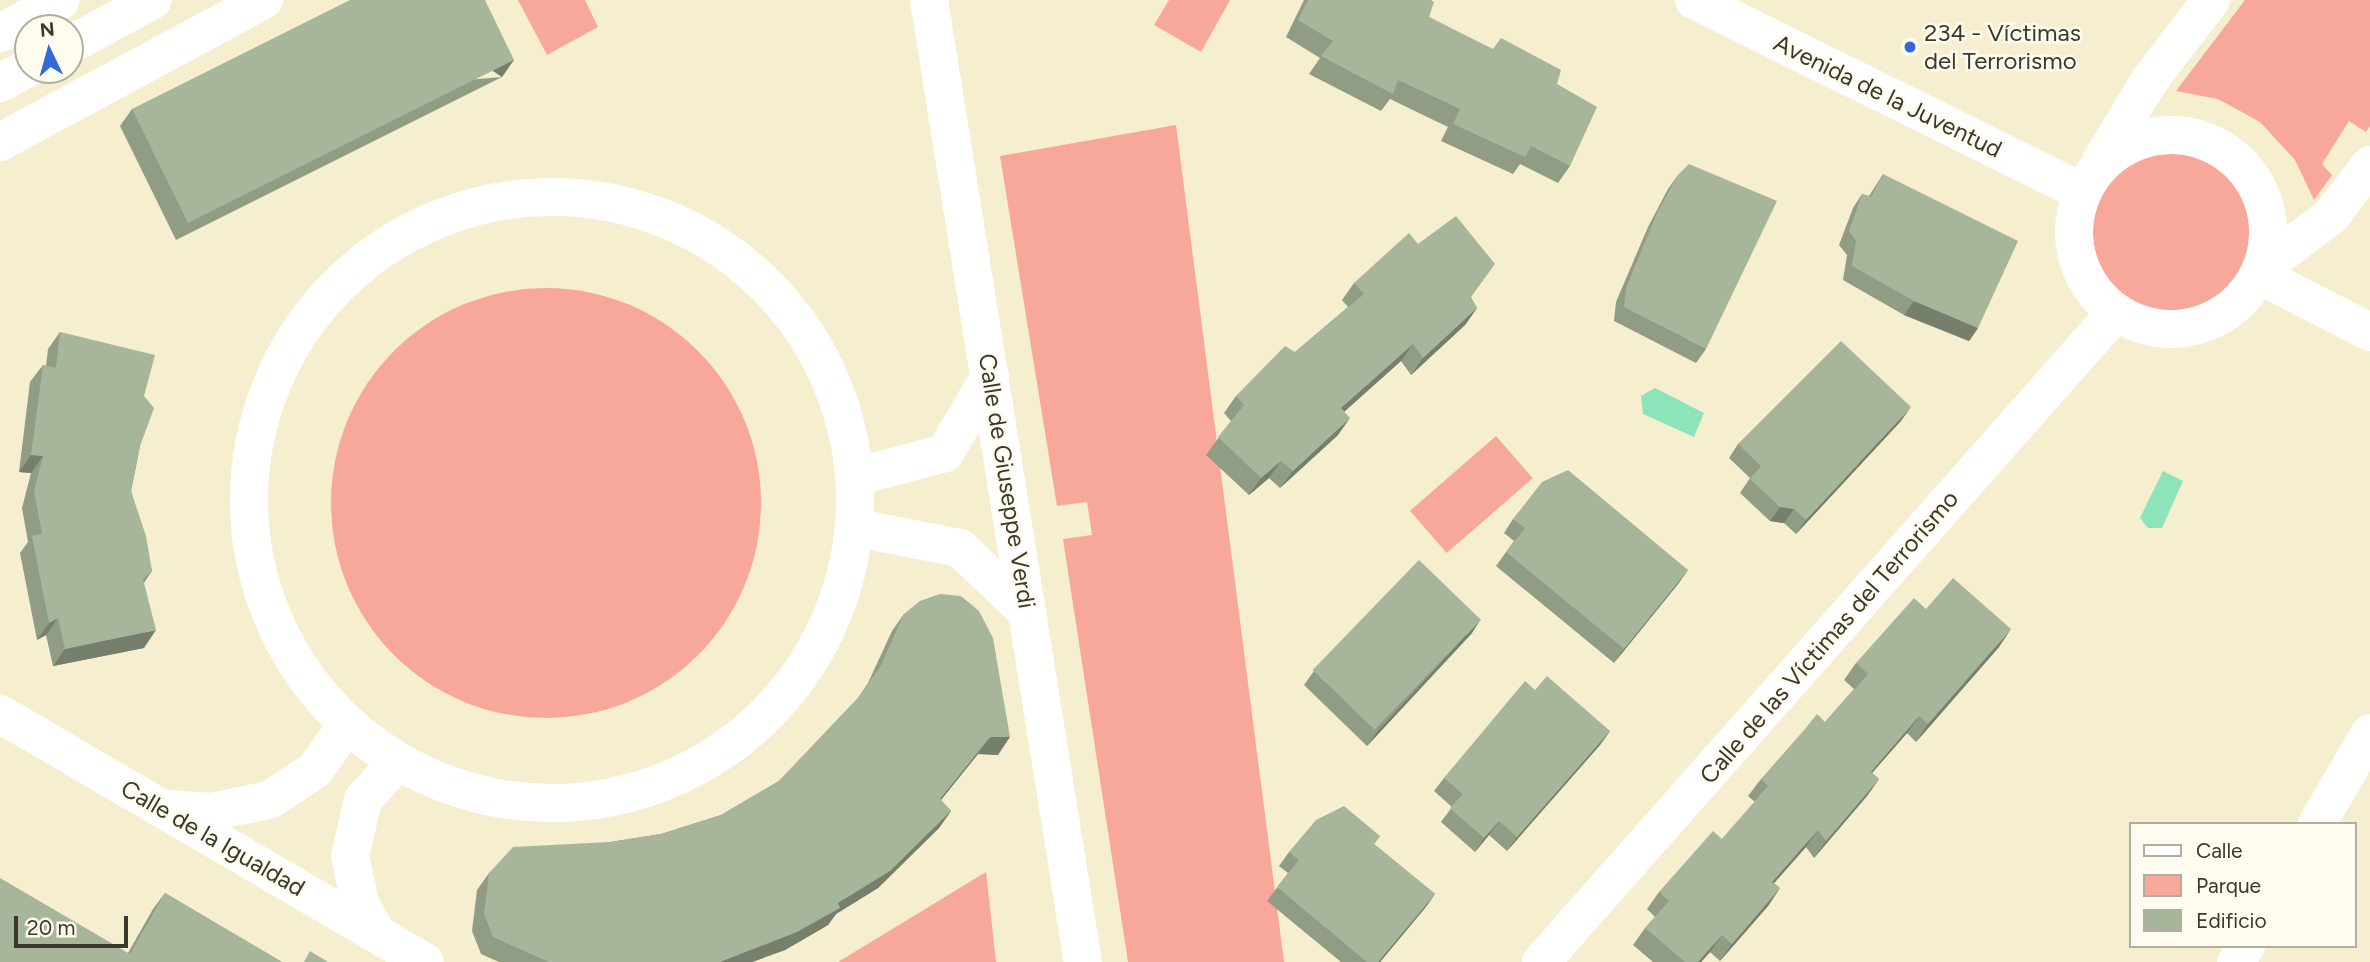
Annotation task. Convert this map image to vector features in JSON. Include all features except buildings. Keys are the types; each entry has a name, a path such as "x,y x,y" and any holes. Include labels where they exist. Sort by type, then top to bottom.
{"street":[{"path":"0,33 61,0"},
{"path":"84,37 153,0"},
{"path":"0,142 264,0"},
{"name":"Calle de Giuseppe Verdi","path":"929,0 1083,962"},
{"name":"Avenida de la Juventud","path":"1694,0 2088,182"},
{"path":"2211,0 2149,81 2088,182 2074,218 2074,246 2082,272 2097,296 2116,312 2148,327 2181,329 2212,321 2239,302 2261,272 2332,215 2370,165"},
{"path":"2088,182 2111,155 2131,143 2159,135 2188,136 2217,145 2240,162 2258,186 2268,223 2269,243 2261,272"},
{"path":"533,196 612,202 687,227 753,270 806,329 841,399 858,476 857,528 831,626 774,711 691,772 594,803 492,799 396,762 346,726 295,665 261,593 247,516 253,438 280,363 324,298 384,246 455,212 533,196"},
{"path":"2261,272 2370,332"},
{"name":"Calle de las Víctimas del Terrorismo","path":"1541,962 2116,312"},
{"path":"858,476 945,453 990,376"},
{"path":"857,528 960,548 1027,612"},
{"name":"Calle de la Igualdad","path":"0,714 425,962"},
{"path":"162,809 210,812 269,800 315,770 346,726"},
{"path":"2318,822 2370,733"},
{"path":"377,934 360,903 350,856 363,800 396,762"}],"green space":[{"path":"518,0 585,0 598,27 547,55"},
{"path":"1169,0 1230,0 1201,52 1154,25"},
{"path":"2245,0 2370,0 2370,126 2366,132 2349,121 2322,164 2332,175 2314,200 2295,160 2260,122 2218,99 2176,91"},
{"path":"1176,125 1284,962 1128,962 1063,539 1092,535 1087,502 1057,506 1000,156"},
{"path":"2172,154 2202,160 2228,177 2245,203 2251,233 2245,263 2228,289 2202,306 2172,312 2142,306 2116,289 2099,263 2093,233 2099,203 2116,177 2142,160"},
{"path":"546,288 588,293 628,305 665,325 698,351 724,384 744,421 756,461 761,503 756,545 744,585 724,622 698,655 665,681 628,701 588,713 546,718 504,713 464,701 427,681 394,655 368,622 348,585 336,545 331,503 336,461 348,421 368,384 394,351 427,325 464,305 504,293"},
{"path":"1496,436 1533,478 1447,553 1410,511"},
{"path":"986,872 996,962 838,962"}],"shaded area":[{"path":"1655,388 1704,413 1694,437 1643,414 1641,396"},
{"path":"2163,471 2183,481 2162,528 2148,528 2140,518"}],"place":[{"name":"234 - Víctimas del Terrorismo","path":"1910,47"}]}
